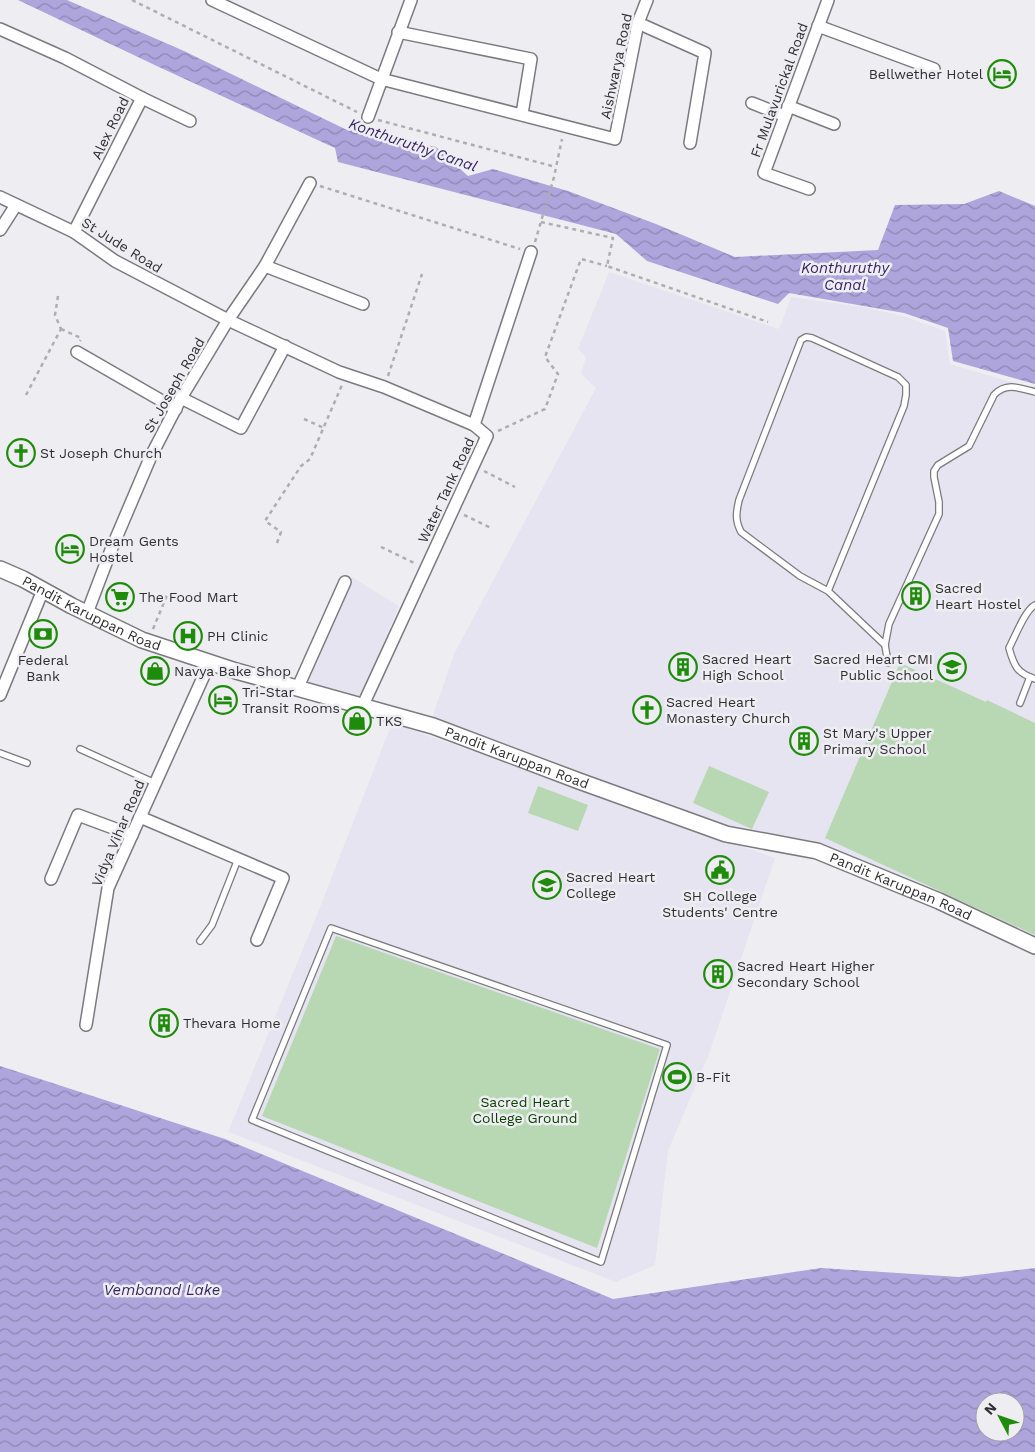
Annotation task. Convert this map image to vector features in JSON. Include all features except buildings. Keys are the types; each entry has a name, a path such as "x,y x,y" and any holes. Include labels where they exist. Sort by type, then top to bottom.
{"main road":[{"name":"Pandit Karuppan Road","path":"0,569 147,642 236,671 433,726 586,784 726,834 817,851 939,901 1035,946"}],"street":[{"path":"212,0 381,79 566,125"},
{"path":"368,117 411,0"},
{"name":"Aishwarya Road","path":"566,125 615,139 638,23 647,0"},
{"name":"Fr Mulavurickal Road","path":"810,189 764,173 828,0"},
{"path":"638,23 704,54 690,143"},
{"path":"818,26 934,69"},
{"name":"Alex Road","path":"0,29 65,58 142,98 74,232"},
{"path":"398,32 531,60 522,114"},
{"path":"142,98 190,121"},
{"path":"752,103 834,124"},
{"name":"St Joseph Road","path":"88,613 111,550 151,456 181,398 228,320 266,266 310,183"},
{"name":"St Jude Road","path":"0,197 74,232 115,261 228,320"},
{"path":"0,230 16,205"},
{"path":"474,425 531,252"},
{"path":"266,266 363,304"},
{"name":"Water Tank Road","path":"228,320 347,374 384,387 474,425 487,436 363,705"},
{"path":"181,398 241,428 285,346"},
{"path":"77,352 176,409"},
{"path":"298,688 345,582"},
{"path":"0,695 43,590"},
{"name":"Vidya Vihar Road","path":"86,1025 108,888 210,662"},
{"path":"51,879 78,815 132,835"},
{"path":"140,817 283,878 258,940"}],"lane":[{"path":"828,591 904,406 906,385 898,378 812,338 806,337 801,340 739,500 736,514 737,524 741,532 800,576 828,591 885,645"},
{"path":"888,663 885,645 888,624 939,514 934,471 938,465 969,446 994,395 1000,389 1008,387 1035,392"},
{"path":"1020,702 1032,678 1024,675 1013,662 1010,648 1031,607 1035,605"},
{"path":"80,749 156,784"},
{"path":"0,753 27,764"},
{"path":"200,941 212,925 238,859"},
{"path":"331,928 666,1045 601,1262 252,1120 331,928"}],"path":[{"path":"132,0 368,117 556,167"},
{"path":"310,183 531,252 542,222 566,125"},
{"path":"542,222 613,238 607,266"},
{"path":"487,436 545,410 558,374 545,357 581,259 607,266 768,322"},
{"path":"384,387 422,274"},
{"path":"58,296 55,315 61,329 81,338 77,352"},
{"path":"26,395 61,329"},
{"path":"277,543 281,532 265,521 301,466 310,459 347,374"},
{"path":"304,419 324,428"},
{"path":"474,465 515,488"},
{"path":"454,510 491,528"},
{"path":"380,547 426,568"},
{"path":"147,642 166,595"}],"shaded area":[{"path":"609,272 779,329 791,297 863,307 903,316 945,331 950,364 1035,389 1035,940 803,839 729,829 545,758 432,718 454,654 596,388 581,374 586,357 578,349"},
{"path":"352,577 399,606 361,697 306,682"},
{"path":"392,723 775,858 709,1054 668,1151 655,1265 616,1282 228,1132 318,912"}],"green space":[{"path":"900,663 986,702 987,700 1035,723 1035,935 825,838"},
{"path":"709,766 769,792 752,829 693,803"},
{"path":"538,786 588,805 578,831 528,813"},
{"name":"Sacred Heart College Ground","path":"336,936 660,1049 597,1248 262,1116"}],"water":[{"name":"Konthuruthy Canal","path":"18,0 67,0 184,51 345,129 436,147 468,176 493,169 568,191 656,224 735,257 878,250 895,205 964,204 999,191 1035,206 1035,384 953,361 948,328 904,313 789,293 778,304 647,261 616,234 338,162 335,148"},
{"name":"Vembanad Lake","path":"0,1066 225,1139 613,1299 821,1268 959,1277 1035,1268 1035,1452 0,1452"}],"place":[{"name":"Bellwether Hotel","path":"1002,74"},
{"name":"St Joseph Church","path":"21,453"},
{"name":"Dream Gents Hostel","path":"70,549"},
{"name":"Sacred Heart Hostel","path":"916,596"},
{"name":"The Food Mart","path":"120,597"},
{"name":"Federal Bank","path":"43,634"},
{"name":"PH Clinic","path":"188,636"},
{"name":"Sacred Heart High School","path":"683,667"},
{"name":"Sacred Heart CMI Public School","path":"952,667"},
{"name":"Navya Bake Shop","path":"155,671"},
{"name":"Tri-Star Transit Rooms","path":"223,700"},
{"name":"Sacred Heart Monastery Church","path":"647,710"},
{"name":"TKS","path":"357,721"},
{"name":"St Mary's Upper Primary School","path":"804,741"},
{"name":"SH College Students' Centre","path":"720,870"},
{"name":"Sacred Heart College","path":"547,885"},
{"name":"Sacred Heart Higher Secondary School","path":"718,974"},
{"name":"Thevara Home","path":"164,1023"},
{"name":"B-Fit","path":"677,1077"}]}
